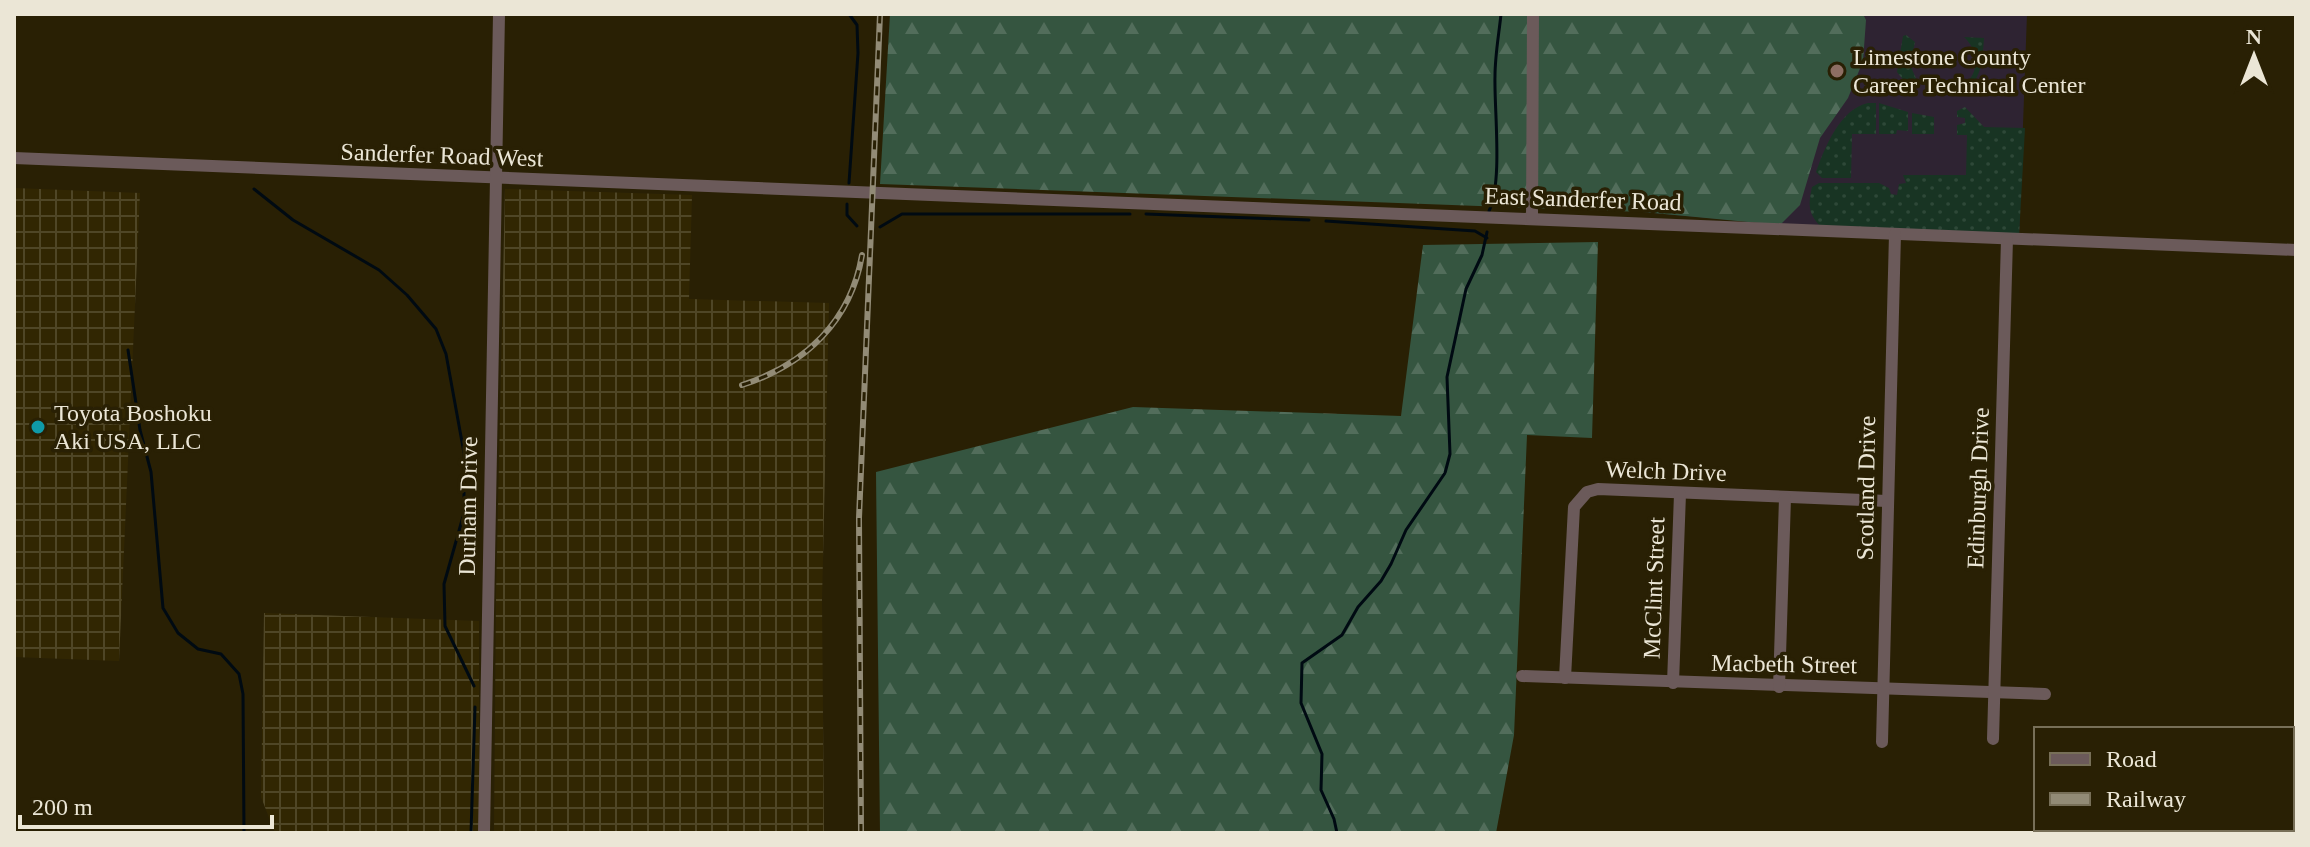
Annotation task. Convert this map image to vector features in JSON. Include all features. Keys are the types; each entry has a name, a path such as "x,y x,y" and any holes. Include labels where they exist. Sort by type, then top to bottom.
{"street":[{"name":"Durham Drive","path":"484,833 499,14"},
{"path":"1532,219 1533,14"},
{"name":"Sanderfer Road West","path":"14,158 868,194"},
{"name":"East Sanderfer Road","path":"868,194 2296,250"},
{"name":"Scotland Drive","path":"1882,742 1895,234"},
{"name":"Edinburgh Drive","path":"1993,739 2007,239"},
{"name":"Welch Drive","path":"1565,678 1574,507 1587,492 1598,489 1887,501"},
{"name":"McClint Street","path":"1673,683 1680,494"},
{"path":"1779,687 1785,498"},
{"name":"Macbeth Street","path":"1522,676 2045,694"}],"shaded area":[{"name":"Limestone County Career Technical Center","path":"1649,14 2027,14 2019,236 1819,228 1643,212"},
{"path":"14,188 140,193 119,661 14,657"},
{"path":"505,189 692,195 689,299 829,303 822,600 824,833 494,833"},
{"path":"264,613 479,621 479,833 275,833 261,797"}],"green space":[{"path":"890,14 1863,14 1866,20 1863,61 1848,98 1820,138 1800,205 1780,225 1643,212 880,184"},
{"path":"1903,36 1915,42 1910,65 1919,85 1912,91 1897,72"},
{"path":"1964,37 1984,38 1981,65 1970,86 1953,95 1952,91 1964,85 1974,72 1974,53"},
{"path":"1868,103 1876,103 1876,134 1852,134 1851,178 1822,178 1816,172 1835,130 1849,113"},
{"path":"1879,103 1908,112 1908,131 1879,134"},
{"path":"1965,107 1984,127 2025,128 2019,236 1821,227 1810,208 1812,187 1819,183 1879,183 1889,188 1891,194 1897,195 1899,184 1906,183 1903,175 1966,175 1967,135 1957,135 1957,125 1965,123 1965,118 1957,117 1957,111"},
{"path":"1912,113 1934,117 1934,134 1912,134"},
{"path":"1598,242 1592,438 1527,435 1514,735 1496,833 880,833 876,472 1133,407 1401,416 1423,245"}],"waterway":[{"path":"849,14 857,25 858,53 849,183"},
{"path":"1489,211 1496,182 1495,68 1501,14"},
{"path":"254,189 293,220 379,270 407,295 436,329 446,354 464,453 464,513 444,584 445,626 474,686"},
{"path":"847,204 847,215 857,226"},
{"path":"880,227 902,214 1130,214"},
{"path":"1146,214 1309,220"},
{"path":"1326,221 1475,231 1487,238"},
{"path":"1337,833 1321,790 1322,754 1301,703 1302,663 1342,635 1358,607 1381,581 1406,530 1445,473 1450,454 1447,377 1466,289 1482,255 1487,232"},
{"path":"128,350 140,430 151,472 163,608 178,633 198,649 221,654 239,674 243,694 244,833"},
{"path":"471,833 475,707"}],"railway":[{"path":"861,833 859,518 880,14"},
{"path":"742,385 786,366 822,337 847,300 862,255"}],"place":[{"name":"Limestone County Career Technical Center","path":"1837,71"},
{"name":"Toyota Boshoku Aki USA, LLC","path":"38,427"}]}
